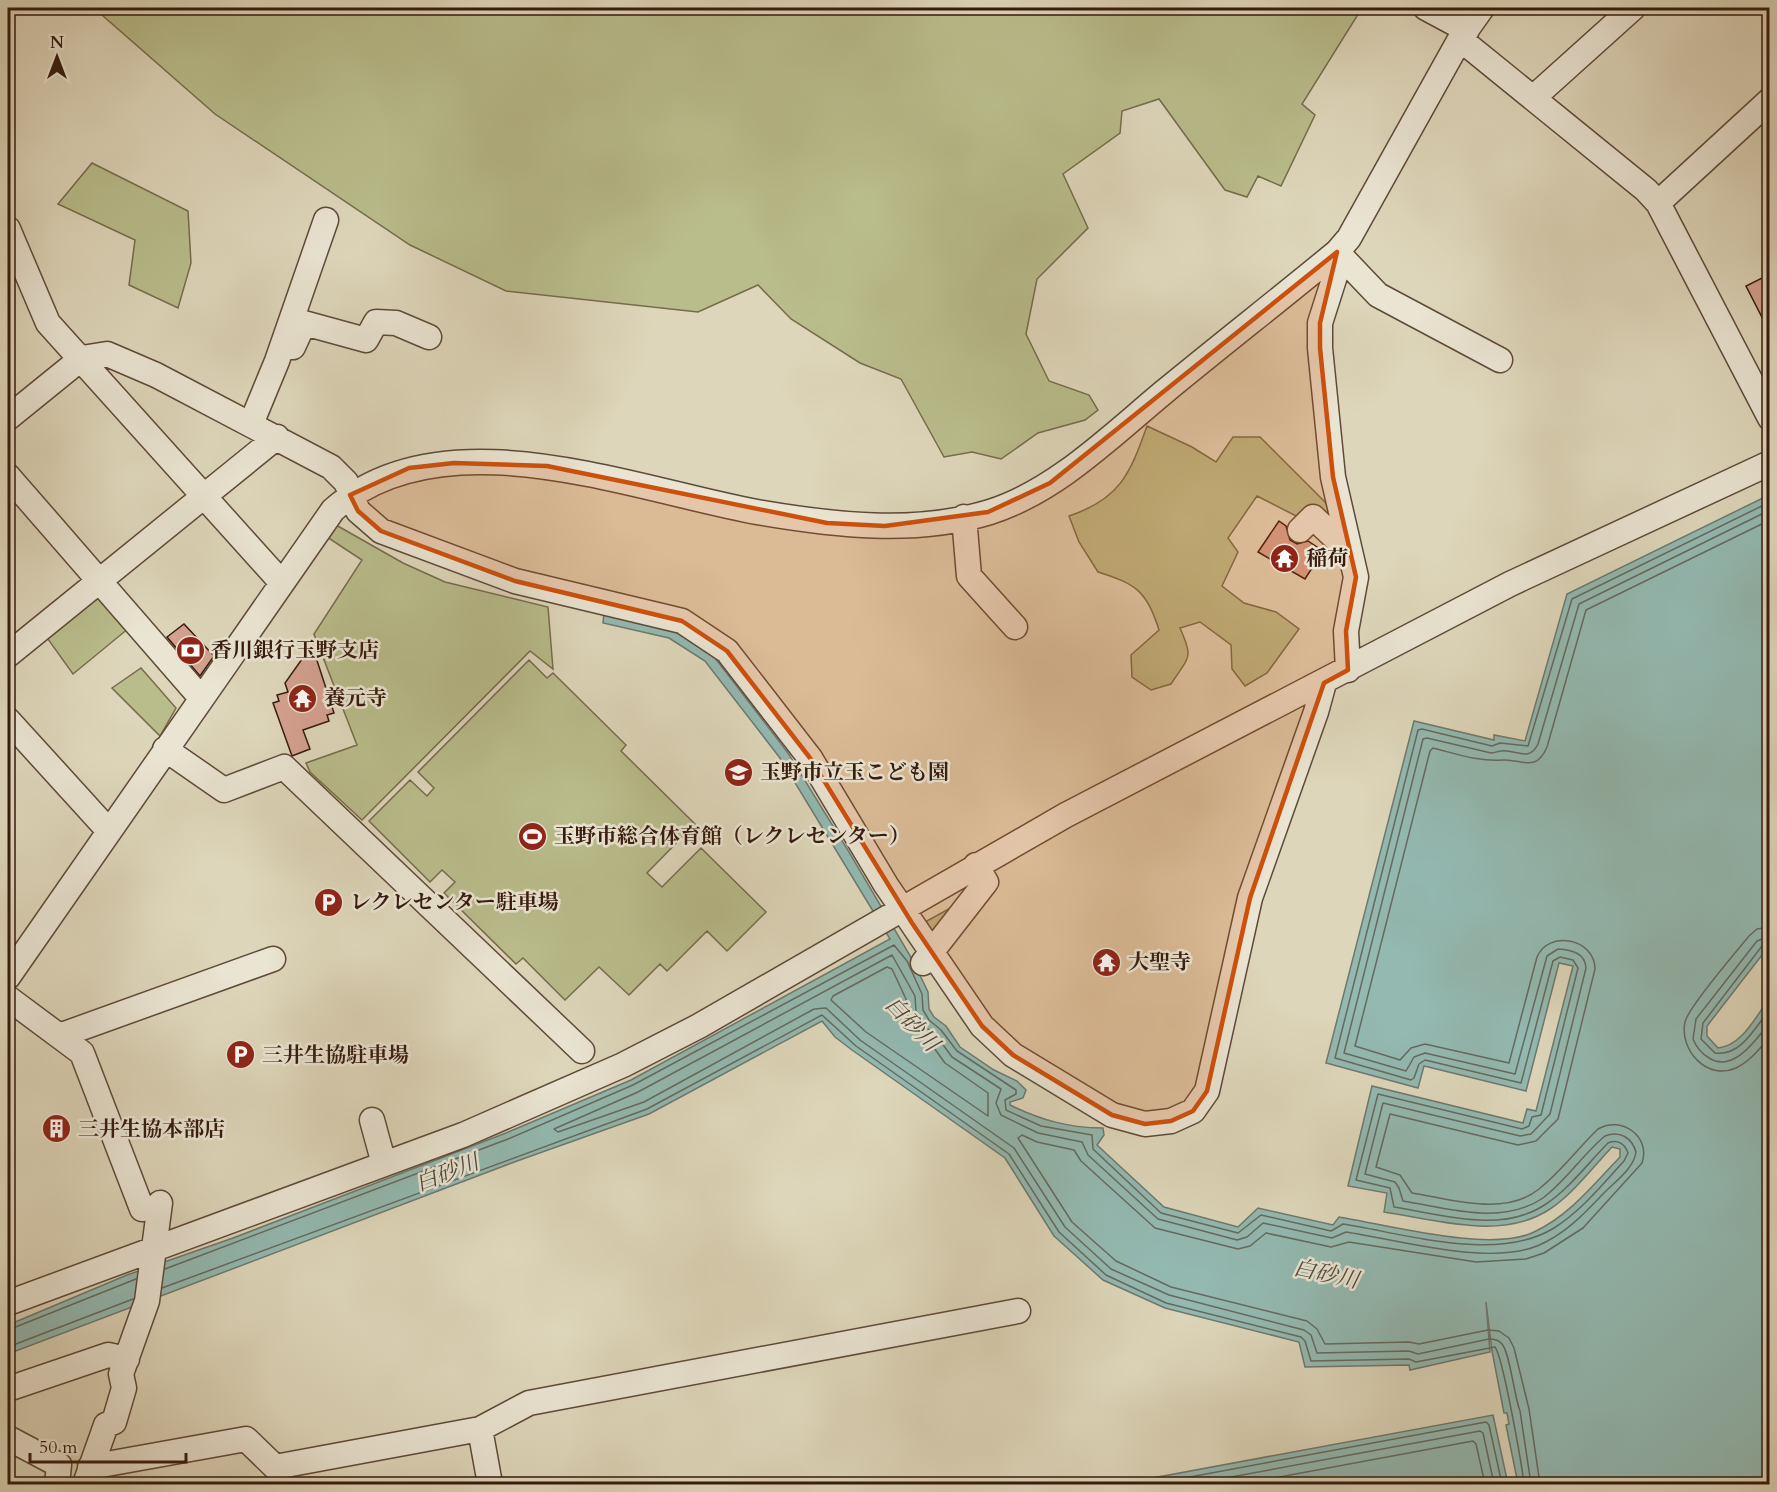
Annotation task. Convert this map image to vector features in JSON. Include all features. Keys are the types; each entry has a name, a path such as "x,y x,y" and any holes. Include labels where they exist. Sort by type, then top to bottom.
{"street":[{"path":"1426,8 1464,35 1533,98 1658,202 1770,418"},
{"path":"8,973 333,510 350,495 409,468 454,463 548,466 755,511 827,523 885,526 964,518 1017,502 1050,483 1129,422 1337,252 1349,238 1464,35 1482,8"},
{"path":"1533,98 1633,8"},
{"path":"1658,202 1770,100"},
{"path":"251,424 281,349 326,220"},
{"path":"8,229 48,323 82,358 282,583"},
{"path":"1337,252 1378,295 1500,360"},
{"path":"1337,252 1335,276 1320,323 1320,348 1333,477 1356,577 1346,631 1348,670"},
{"path":"281,349 291,351 304,323 366,340 376,322 396,323 429,337"},
{"path":"8,418 82,358 107,354 156,375 331,467 346,482 358,511 381,531 515,581 551,592 645,610 682,621 707,636 727,651 810,758 889,916 927,958 982,1026 1013,1054 1049,1079 1112,1115 1145,1124 1171,1121 1193,1111 1207,1091 1250,898 1316,712 1324,683"},
{"path":"8,655 277,437"},
{"path":"8,1303 155,1257 384,1164 463,1135 623,1065 699,1026 1066,814 1324,683 1510,584 1770,463"},
{"path":"8,476 201,698"},
{"path":"1300,530 1313,517 1350,552"},
{"path":"964,518 969,576 1015,627"},
{"path":"8,720 108,830"},
{"path":"165,749 224,790 284,767 582,1051"},
{"path":"927,958 986,882 976,865"},
{"path":"59,1036 273,959"},
{"path":"8,998 82,1053 151,1206 155,1257 147,1301 124,1367 124,1388 114,1422 106,1425 87,1476"},
{"path":"372,1120 384,1164"},
{"path":"87,1476 246,1439 275,1467 480,1429 530,1403 1018,1311"},
{"path":"8,1389 108,1355 124,1367"},
{"path":"480,1429 490,1485"},
{"path":"8,1438 55,1462 60,1470 57,1485"}],"highlighted area":[{"path":"1337,252 1320,323 1320,348 1333,477 1356,577 1346,631 1348,670 1324,683 1250,898 1207,1091 1193,1111 1171,1121 1145,1124 1112,1115 1013,1055 982,1026 912,923 810,758 727,651 682,621 515,581 381,531 358,511 350,495 409,468 454,463 547,466 827,523 885,526 988,512 1050,483"}],"green space":[{"path":"94,8 1362,8 1302,104 1315,115 1281,186 1258,176 1247,197 1225,190 1159,99 1122,111 1120,133 1063,174 1088,228 1037,279 1026,334 1049,381 1089,395 1098,410 1085,420 1038,433 1001,459 972,452 944,457 901,379 860,363 791,319 758,285 698,312 506,291 410,245 215,114"},
{"path":"92,163 188,211 191,263 178,308 129,285 135,240 58,204"},
{"path":"1147,426 1192,447 1216,462 1233,437 1260,437 1334,511 1338,531 1302,519 1257,496 1228,538 1238,552 1222,586 1244,603 1276,612 1299,629 1267,673 1245,686 1232,669 1231,645 1200,622 1180,628 1187,646 1188,657 1171,684 1151,690 1132,677 1131,655 1159,630 1150,606 1131,585 1098,572 1079,542 1069,516 1100,502 1121,483 1135,458"},
{"path":"336,525 403,563 445,582 548,607 553,669 530,651 362,820 310,772 306,763 357,745 314,634 362,560 327,537"},
{"path":"100,591 129,628 73,674 45,635"},
{"name":"玉野市総合体育館（レクレセンター）","path":"529,660 547,678 553,673 626,745 621,751 695,824 647,873 662,887 701,848 766,912 727,951 707,931 667,971 660,964 629,995 599,967 565,1000 523,958 516,964 444,893 455,882 442,870 430,882 369,821 410,780 427,796 434,788 418,772"},
{"path":"141,668 176,708 160,736 112,688"},
{"path":"956,905 933,935 925,922"}],"water":[{"name":"白砂川","path":"1769,495 1769,946 1707,1026 1707,1036 1718,1048 1734,1042 1748,1029 1769,999 1769,1484 1518,1484 1506,1425 1509,1424 1507,1413 1504,1413 1492,1351 1486,1302 1490,1352 1410,1370 1409,1365 1305,1367 1299,1342 1165,1308 1103,1280 1054,1236 1005,1158 852,1050 835,1037 822,1021 649,1114 517,1161 8,1354 8,1325 127,1275 233,1238 506,1133 631,1080 890,939 780,758 705,661 669,638 603,623 604,612 673,630 712,654 788,753 849,852 912,959 928,992 929,1009 934,1017 946,1026 960,1047 994,1070 1017,1081 1026,1090 1023,1098 1010,1102 1010,1105 1055,1122 1078,1127 1103,1128 1104,1135 1097,1145 1164,1207 1238,1227 1258,1208 1333,1225 1339,1217 1466,1239 1515,1238 1534,1232 1559,1217 1580,1199 1620,1157 1620,1149 1612,1147 1575,1188 1550,1209 1531,1219 1511,1224 1469,1226 1384,1212 1387,1193 1348,1186 1372,1086 1523,1123 1527,1109 1536,1111 1573,966 1559,963 1526,1091 1424,1066 1418,1088 1326,1063 1414,721 1494,740 1494,735 1525,741 1567,594"},
{"path":"1493,1415 1508,1484 1120,1484"}],"building":[{"path":"1770,274 1770,333 1746,286"},
{"path":"1279,521 1286,526 1290,540 1297,544 1308,541 1323,551 1305,579 1258,552"},
{"name":"香川銀行玉野支店","path":"184,624 214,656 200,676 167,637"},
{"name":"養元寺","path":"312,645 334,713 327,715 329,721 303,730 310,749 292,756 273,703 279,701 277,695 288,692 285,683"}],"place":[{"name":"稲荷","path":"1285,558"},
{"name":"香川銀行玉野支店","path":"190,650"},
{"name":"養元寺","path":"303,698"},
{"name":"玉野市立玉こども園","path":"739,772"},
{"name":"玉野市総合体育館（レクレセンター）","path":"533,836"},
{"name":"レクレセンター駐車場","path":"329,902"},
{"name":"大聖寺","path":"1107,962"},
{"name":"三井生協駐車場","path":"241,1055"},
{"name":"三井生協本部店","path":"57,1129"}]}
